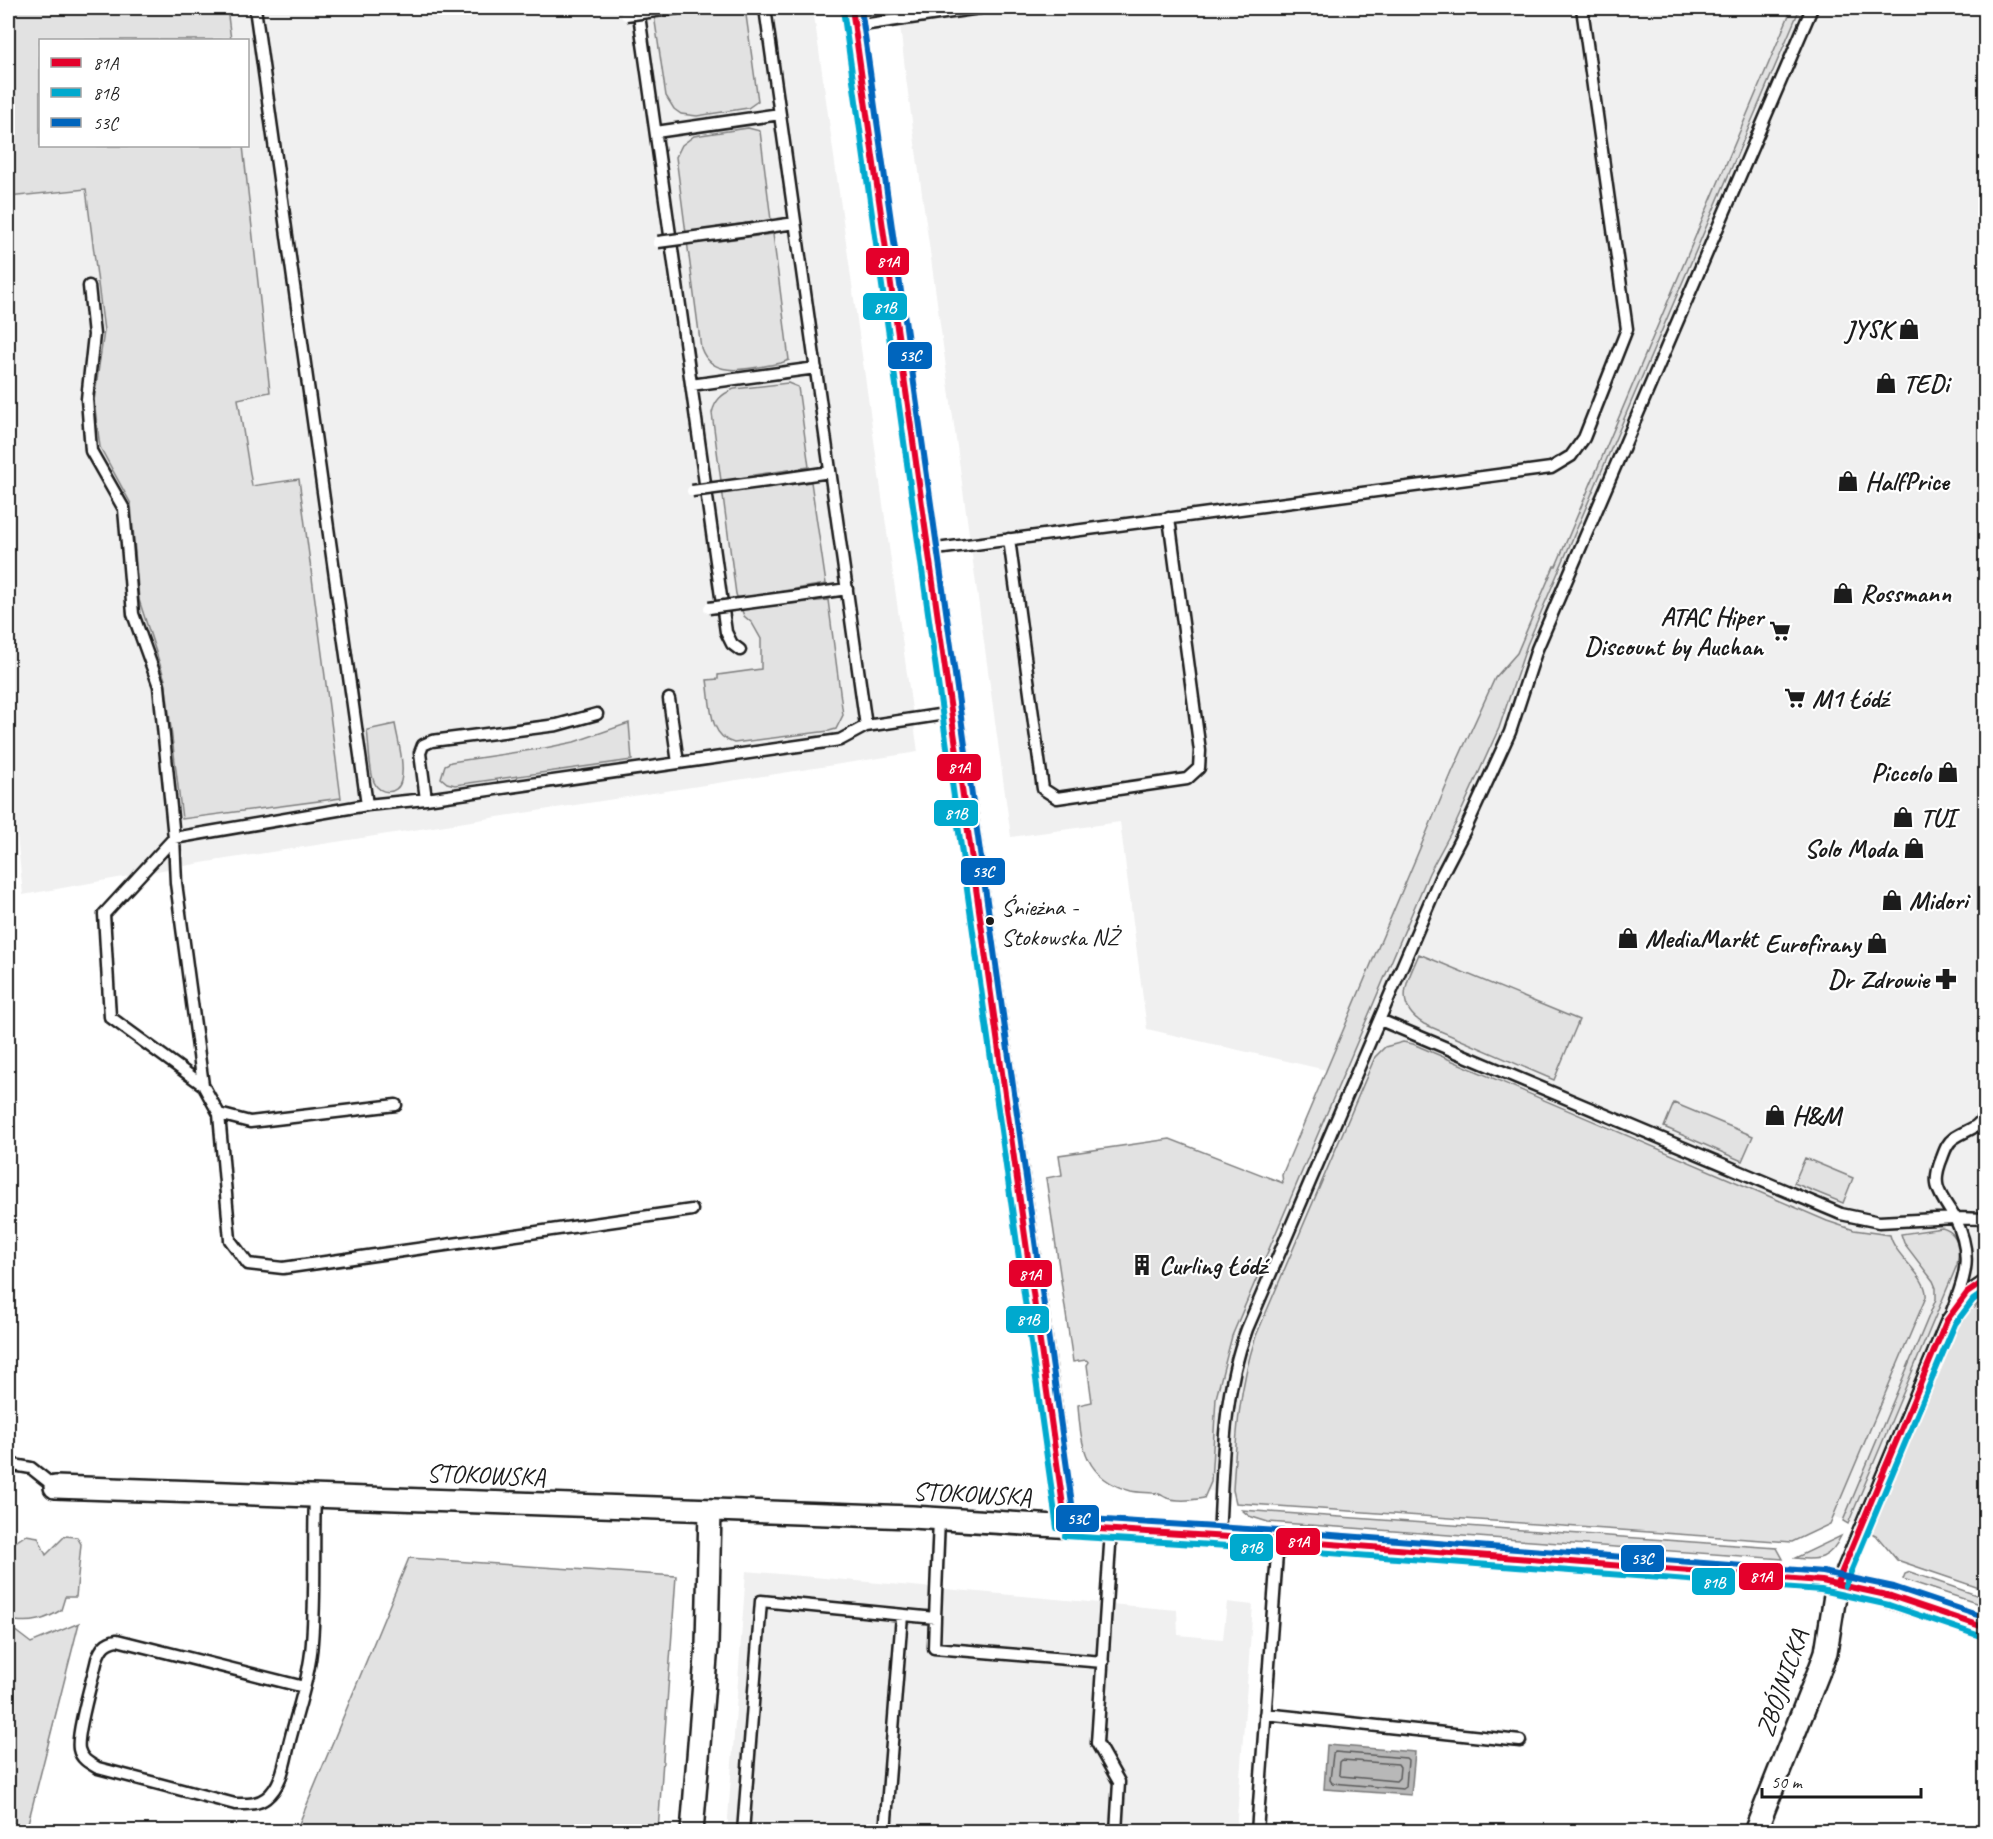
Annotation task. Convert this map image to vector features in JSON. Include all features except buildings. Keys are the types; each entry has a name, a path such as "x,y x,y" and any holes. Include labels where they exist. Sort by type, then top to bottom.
{"street":[{"path":"854,17 1066,1527"},
{"name":"STOKOWSKA","path":"55,1487 939,1519 1278,1540 1837,1583 1891,1596 1986,1628"},
{"path":"692,1832 707,1645 710,1510"},
{"name":"ZBÓJNICKA","path":"1755,1832 1826,1652 1837,1583"}],"lane":[{"path":"255,8 368,805"},
{"path":"638,8 726,632 732,644 740,650"},
{"path":"626,15 678,8"},
{"path":"765,8 866,726"},
{"path":"854,17 980,8"},
{"path":"929,550 1551,468 1571,456 1584,438 1627,330 1582,8"},
{"path":"1219,1537 1226,1419 1229,1392 1240,1347 1446,864 1466,828 1510,732 1537,649 1812,8"},
{"path":"656,132 780,114"},
{"path":"658,242 795,224"},
{"path":"89,286 94,335 87,399 91,451 124,509 133,614 159,686 174,838 176,883 202,1085 219,1114 230,1239 248,1264 284,1268 692,1210"},
{"path":"692,385 816,369"},
{"path":"692,491 830,472"},
{"path":"1009,539 1043,789 1057,798 1187,779 1199,768 1200,750 1169,518"},
{"path":"709,608 847,589"},
{"path":"669,699 678,763"},
{"path":"202,1085 110,1017 104,914 174,838 368,805 426,799 840,740 866,726 952,713"},
{"path":"426,799 420,753 423,745 432,741 557,724 597,714"},
{"path":"1380,1020 1841,1214 1865,1221 1887,1223 1955,1218 1986,1219"},
{"path":"219,1114 250,1122 396,1105"},
{"path":"1837,1583 1962,1285 1967,1257 1962,1232 1937,1190 1937,1170 1948,1145 1954,1138 1976,1127 1986,1112"},
{"path":"1952,1311 1967,1293 1986,1280"},
{"path":"8,1464 31,1468 55,1487"},
{"path":"304,1687 117,1640 108,1642 97,1659 80,1733 79,1749 85,1761 98,1768 235,1804 250,1805 265,1798 275,1788 304,1687 312,1643 315,1496"},
{"path":"939,1519 934,1648 1103,1662"},
{"path":"1111,1530 1097,1743 1119,1782 1116,1832"},
{"path":"1257,1832 1278,1540"},
{"path":"743,1832 762,1601 936,1618"},
{"path":"885,1832 902,1615"},
{"path":"1266,1714 1324,1718 1520,1741"}],"shaded area":[{"path":"8,8 813,8 918,752 207,862 23,895 8,744"},
{"path":"8,8 227,8 231,39 39,39 39,147 243,147 270,392 238,399 252,486 299,479 341,798 182,819 165,680 139,600 131,504 100,447 94,401 104,331 86,189 8,197"},
{"path":"653,8 685,8 686,14 745,8 758,101 748,108 697,116 681,114 674,109 666,96"},
{"path":"898,8 1985,8 1985,1582 1886,1535 1826,1514 1787,1532 1195,1490 1211,1374 1515,656 1495,678 1453,770 1326,1070 1147,1029 1120,822 1011,837"},
{"path":"1792,8 1800,8 1527,645 1499,728 1456,823 1429,873 1232,1336 1216,1398 1211,1482 1204,1498 1176,1500 1159,1494 1131,1491 1116,1486 1095,1470 1084,1448 1078,1405 1092,1402 1087,1365 1089,1362 1086,1360 1073,1362 1046,1178 1062,1175 1059,1155 1170,1139 1283,1183 1282,1175 1453,770 1495,678 1517,653 1554,566 1556,566"},
{"path":"748,128 760,131 771,220 717,227 719,241 773,234 789,360 735,370 715,365 707,359 701,348 676,157 682,145 694,136"},
{"path":"788,383 798,387 809,467 754,475 755,489 811,482 826,584 771,593 772,606 828,600 843,715 836,729 829,731 734,743 719,733 715,726 710,708 707,680 718,679 718,675 761,669 761,639 752,623 744,616 736,594 712,413 720,398 734,389"},
{"path":"629,723 632,760 455,785 441,778 445,765 451,762 574,742"},
{"path":"395,724 402,760 402,774 399,786 388,792 376,786 372,777 367,730"},
{"path":"1419,954 1579,1020 1554,1080 1424,1024 1414,1017 1408,1009 1405,992"},
{"path":"1403,1042 1413,1044 1827,1221 1854,1230 1890,1235 1898,1251 1922,1282 1926,1297 1830,1524 1792,1542 1236,1503 1233,1490 1239,1412 1256,1336 1375,1057 1385,1047"},
{"path":"1674,1103 1753,1136 1742,1161 1664,1127"},
{"path":"1805,1158 1853,1178 1843,1203 1794,1183"},
{"path":"1942,1228 1948,1230 1955,1238 1958,1248 1957,1265 1848,1524 1843,1521 1936,1299 1936,1288 1933,1281 1904,1243 1901,1234"},
{"path":"1985,1298 1985,1590 1897,1560 1876,1535 1869,1532 1952,1336 1965,1315"},
{"path":"1242,1510 1777,1548 1783,1559 1268,1522 1249,1516"},
{"path":"26,1535 38,1537 46,1555 65,1536 77,1537 81,1544 76,1597 65,1597 61,1610 50,1616 28,1622 15,1621 8,1598 8,1547"},
{"path":"1841,1536 1833,1550 1823,1557 1795,1558"},
{"path":"409,1558 676,1576 658,1831 296,1831"},
{"path":"746,1571 1177,1610 1178,1635 1223,1639 1227,1602 1253,1605 1236,1831 727,1832"},
{"path":"1910,1572 1985,1598 1985,1606 1903,1579 1905,1574"},
{"path":"79,1623 26,1831 8,1831 8,1632 14,1630 31,1643"}],"water":[{"path":"1327,1745 1415,1752 1411,1795 1324,1789"}],"transit line":[{"name":"81A","path":"852,8 1066,1527"},
{"name":"53C","path":"861,8 1074,1518 1823,1572 1894,1587 1986,1618"},
{"name":"81B","path":"843,9 1057,1528"},
{"name":"81A","path":"1837,1583 1947,1320 1967,1293 1986,1280"},
{"name":"81B","path":"1845,1586 1955,1324 1973,1300 1986,1291"},
{"name":"81A","path":"1066,1527 1278,1540 1822,1581 1891,1596 1986,1628"},
{"name":"81B","path":"1065,1536 1277,1549 1821,1590 1889,1605 1983,1637"}],"place":[{"name":"JYSK","path":"1909,329"},
{"name":"TEDi","path":"1886,383"},
{"name":"HalfPrice","path":"1848,481"},
{"name":"Rossmann","path":"1843,593"},
{"name":"ATAC Hiper Discount by Auchan","path":"1780,631"},
{"name":"M1 Łódź","path":"1795,698"},
{"name":"Piccolo","path":"1948,772"},
{"name":"TUI","path":"1903,817"},
{"name":"Solo Moda","path":"1914,848"},
{"name":"Midori","path":"1892,900"},
{"name":"Śnieżna - Stokowska NŻ","path":"990,921"},
{"name":"MediaMarkt","path":"1628,938"},
{"name":"Eurofirany","path":"1877,943"},
{"name":"Dr Zdrowie","path":"1946,979"},
{"name":"H&M","path":"1775,1115"},
{"name":"Curling Łódź","path":"1142,1265"}]}
